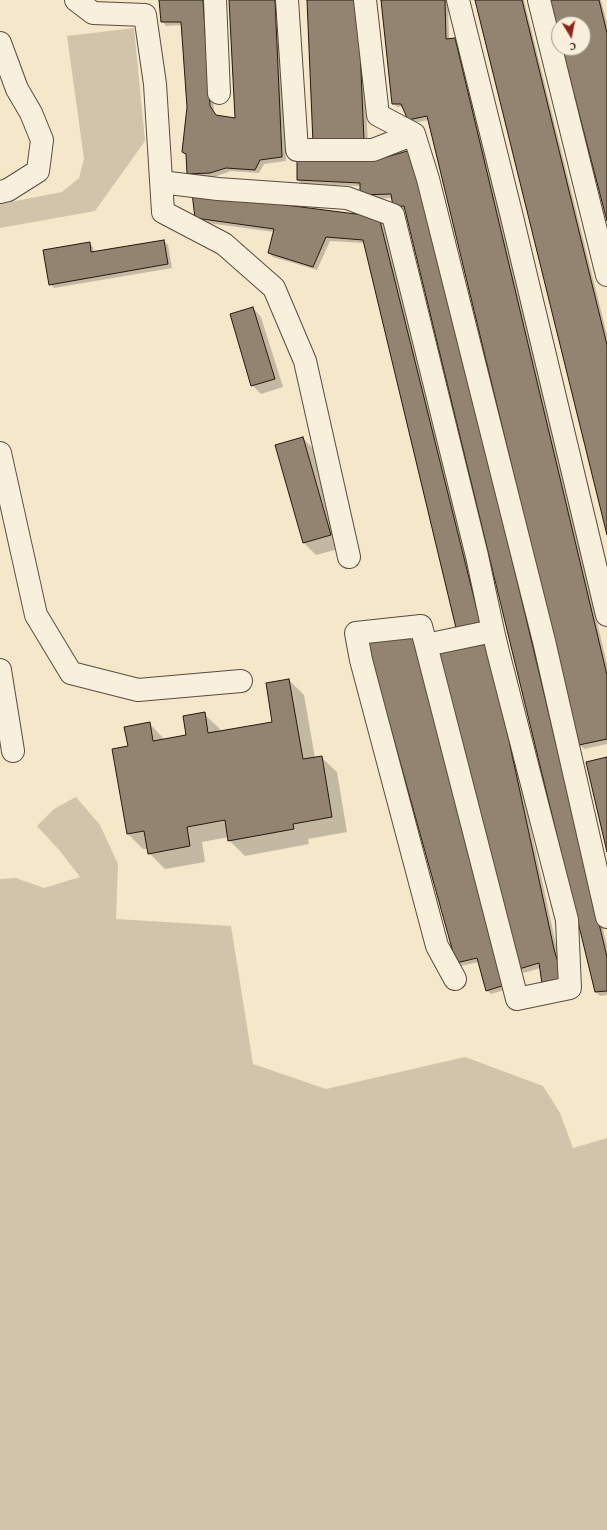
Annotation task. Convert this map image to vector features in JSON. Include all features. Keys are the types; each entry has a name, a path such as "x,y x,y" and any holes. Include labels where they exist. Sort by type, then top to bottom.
{"lane":[{"path":"76,0 93,13 145,15 155,84 163,212 224,244 274,288 305,361 349,557"},
{"path":"215,0 219,93"},
{"path":"287,0 297,150 373,150 414,134"},
{"path":"365,0 378,115 414,134 430,186 544,641 607,917"},
{"path":"458,0 511,213 607,615"},
{"path":"539,0 607,275"},
{"path":"0,43 9,90 31,113 42,140 38,171 8,190 0,192"},
{"path":"161,182 218,189 347,198 393,215 493,631 567,920 570,988 517,999 421,626 356,633 437,946 455,979"},
{"path":"0,453 36,615 71,673 138,690 241,682"},
{"path":"426,645 493,631"},
{"path":"0,670 13,751"}],"shaded area":[{"path":"134,28 145,141 95,211 0,228 0,204 62,192 79,178 84,159 67,36"},
{"path":"76,797 100,825 118,864 116,919 231,926 253,1064 326,1089 465,1057 543,1086 560,1113 573,1148 607,1138 607,1530 0,1530 0,879 16,878 44,888 80,877 60,851 37,826 54,809"}],"building":[{"path":"159,0 203,0 210,106 216,115 235,118 229,0 275,0 282,157 260,160 255,170 226,168 210,173 187,174 186,154 182,152 187,107 181,22 161,22"},
{"path":"307,0 358,0 364,141 313,143"},
{"path":"381,0 445,0 446,39 455,38 607,675 607,739 579,745 427,116 408,120 401,104 392,104"},
{"path":"475,0 522,0 607,345 607,535"},
{"path":"550,0 599,0 607,33 607,221 564,56 591,56 591,16 554,16"},
{"path":"414,149 607,957 607,991 595,992 404,206 393,207 391,194 360,195 360,183 297,180 297,156 380,159"},
{"path":"192,193 379,217 480,622 456,628 363,240 326,237 313,267 268,253 274,229 195,218"},
{"path":"164,240 168,264 49,285 43,250 90,242 91,252"},
{"path":"253,307 275,379 251,386 230,314"},
{"path":"303,437 331,535 303,543 275,445"},
{"path":"414,637 505,985 486,991 477,958 456,963 367,643"},
{"path":"485,642 506,727 554,949 563,980 542,984 539,963 519,969 438,652"},
{"path":"289,679 303,759 322,756 332,817 293,824 294,829 228,841 225,820 187,827 190,846 148,854 144,831 127,834 112,749 128,746 124,727 150,722 153,741 186,735 183,716 205,712 208,733 272,722 266,683"},
{"path":"607,757 607,852 586,762"}]}
